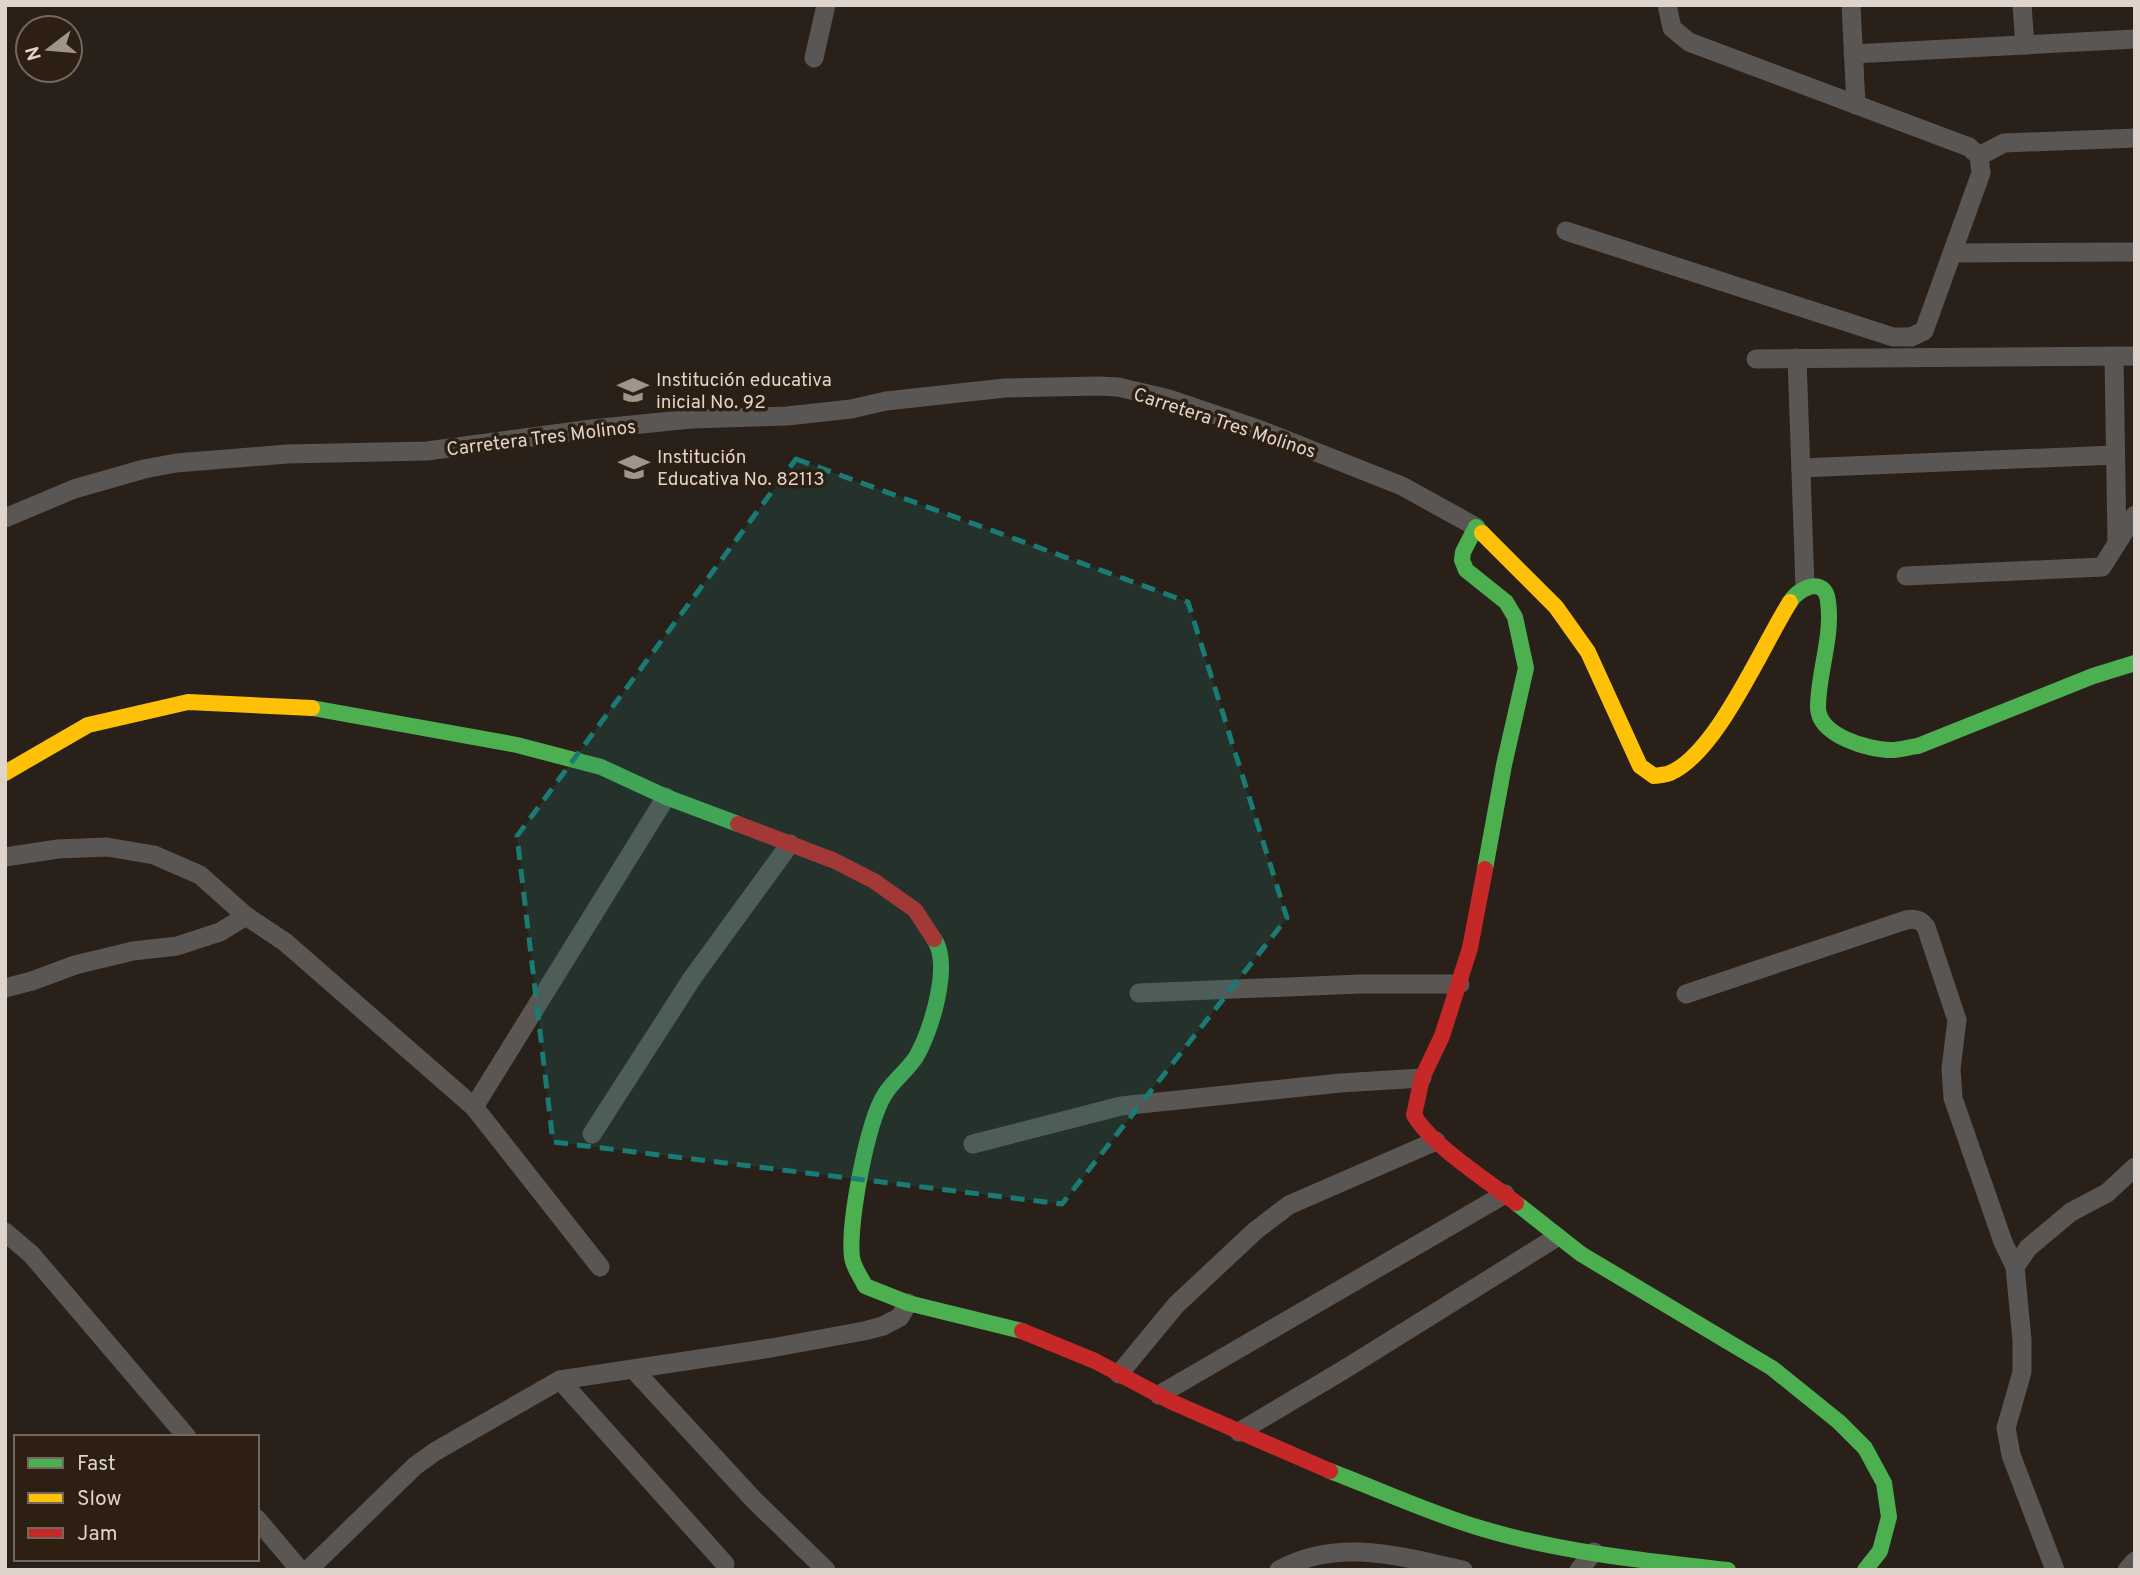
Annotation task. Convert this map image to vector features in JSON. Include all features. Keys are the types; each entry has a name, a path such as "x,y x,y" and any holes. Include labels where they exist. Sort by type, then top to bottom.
{"street":[{"path":"814,58 826,5"},
{"path":"1566,232 1893,337 1911,337 1924,331 1980,173 1979,156 1969,147 1689,42 1672,28 1667,5"},
{"path":"1851,5 1856,105"},
{"path":"2022,5 2025,45"},
{"path":"1853,54 2135,39"},
{"path":"1979,156 2004,143 2135,138"},
{"path":"1952,253 2135,252"},
{"path":"2114,356 2117,543"},
{"path":"1756,359 2135,356"},
{"path":"1797,358 1805,587"},
{"name":"Carretera Tres Molinos","path":"5,518 74,489 176,463 287,454 427,451 691,419 787,416 851,409 886,401 1005,388 1099,386 1118,387 1169,399 1258,429 1402,486 1476,527"},
{"path":"1801,468 2115,455"},
{"path":"1906,576 2102,567 2135,515"},
{"path":"1865,1570 1880,1551 1889,1517 1884,1483 1865,1448 1839,1422 1772,1368 1557,1237 1436,1141 1420,1126 1414,1115 1422,1078 1442,1037 1470,948 1504,765 1526,668 1516,617 1506,602 1466,570 1462,560 1463,552 1476,527 1556,607 1588,652 1640,766 1654,776 1669,774 1689,761 1721,724 1781,615 1796,592 1805,587 1814,586 1823,590 1828,598 1829,630 1818,711 1829,729 1848,742 1890,750 1918,746 2093,676 2135,663"},
{"path":"5,773 88,724 188,702 307,707 516,745 601,767 666,797 835,861 874,881 915,910 938,944 941,977 933,1016 916,1056 884,1095 869,1133 851,1230 852,1260 865,1286 908,1303 1026,1332 1239,1432 1479,1528 1646,1561 1728,1570"},
{"path":"474,1107 666,797"},
{"path":"592,1135 693,977 790,844"},
{"path":"5,857 58,849 107,847 154,855 200,874 246,916 285,942 474,1107 600,1267"},
{"path":"5,988 75,965 133,951 177,946 220,932 246,916"},
{"path":"1686,994 1906,920 1912,919 1926,927 1957,1020 1951,1069 1953,1098 2003,1241 2015,1267 2022,1340 2021,1372 2006,1428 2011,1455 2055,1570"},
{"path":"1139,993 1360,984 1460,984"},
{"path":"973,1144 1121,1106 1340,1083 1422,1078"},
{"path":"1119,1374 1176,1305 1255,1231 1289,1205 1436,1141"},
{"path":"2015,1267 2028,1248 2071,1212 2107,1193 2135,1167"},
{"path":"1159,1395 1505,1194"},
{"path":"5,1232 31,1254 185,1435"},
{"path":"1239,1432 1557,1237"},
{"path":"308,1570 415,1466 436,1451 560,1380 634,1370 883,1326 900,1317 908,1303"},
{"path":"634,1370 753,1499 825,1570"},
{"path":"560,1380 725,1564"},
{"path":"259,1521 300,1570"},
{"path":"1279,1570 1307,1558 1345,1550 1382,1553 1463,1570"},
{"path":"1579,1570 1594,1552"},
{"path":"2127,1570 2135,1560"}],"highlighted area":[{"path":"796,459 1188,602 1287,918 1062,1204 553,1142 517,836"}],"traffic: fast":[{"path":"1482,533 1476,527 1463,552 1462,560 1466,570 1506,602 1515,617 1526,668 1504,765 1485,869"},
{"path":"1790,602 1799,592 1811,586 1817,586 1826,593 1829,628 1818,708 1821,718 1836,734 1870,747 1891,750 1918,746 2093,676 2135,663"},
{"path":"312,708 517,745 601,767 666,797 738,824"},
{"path":"934,939 941,964 933,1015 916,1057 885,1094 878,1108 856,1198 853,1261 865,1286 908,1303 1022,1331"},
{"path":"1516,1203 1581,1254 1772,1368 1839,1422 1865,1448 1884,1483 1889,1517 1880,1551 1865,1570"},
{"path":"1330,1471 1442,1515 1510,1536 1603,1555 1728,1570"}],"traffic: slow":[{"path":"1482,533 1556,607 1588,652 1640,766 1654,776 1670,773 1688,762 1705,744 1737,696 1790,602"},
{"path":"5,773 88,725 188,702 312,708"}],"traffic: jam":[{"path":"738,824 835,861 874,881 915,910 934,939"},
{"path":"1485,869 1470,948 1442,1036 1422,1078 1414,1115 1446,1150 1516,1203"},
{"path":"1022,1331 1095,1361 1172,1402 1330,1471"}],"place":[{"name":"Institución educativa inicial No. 92","path":"633,390"},
{"name":"Institución Educativa No. 82113","path":"634,467"}]}
